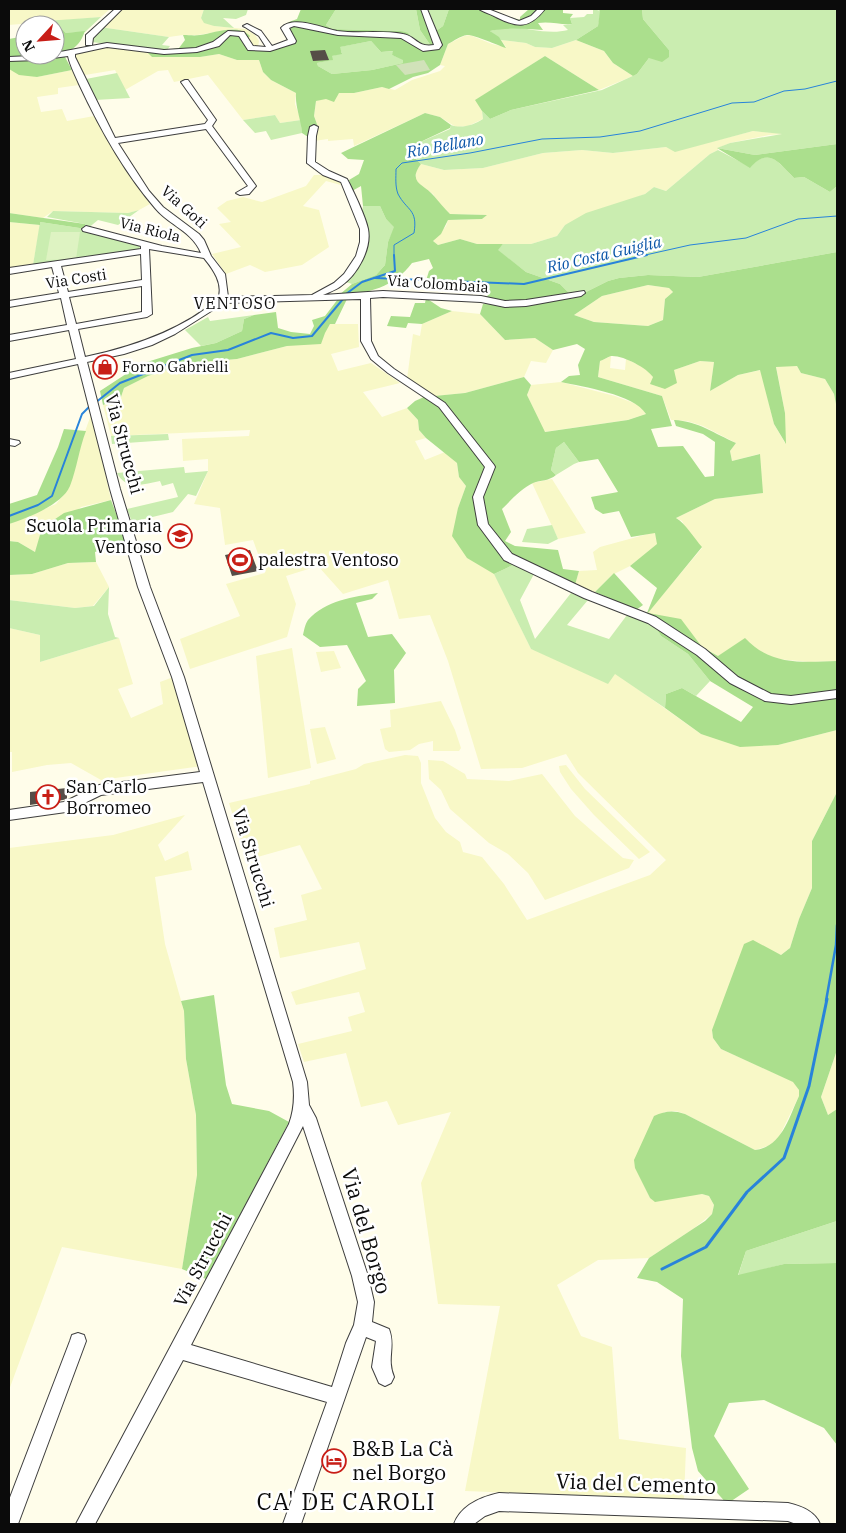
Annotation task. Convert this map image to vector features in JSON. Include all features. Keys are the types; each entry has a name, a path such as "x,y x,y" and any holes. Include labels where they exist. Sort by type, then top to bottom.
{"street":[{"path":"87,46 89,37 119,9"},
{"path":"9,59 38,58 72,53 87,46 94,49 99,46 112,45 164,52 183,51 206,47 232,33 241,34 250,48 270,49 292,41 285,28 288,25 294,24 338,33 403,36 422,49 436,47 438,44 424,9"},
{"path":"482,9 493,12 513,23 523,24 528,22 542,9"},
{"path":"247,26 254,28 267,40 270,49"},
{"name":"Via Goti","path":"72,53 71,57 90,99 113,141 160,209 196,236 207,256 221,274 224,291 222,300"},
{"path":"113,141 208,126 212,120 184,82"},
{"path":"208,126 252,186 246,192 240,193"},
{"name":"Via Colombaia","path":"292,298 323,293 341,282 354,268 364,242 364,229 357,217 347,185 340,178 326,173 311,163 313,150 310,137 314,127"},
{"name":"Via Riola","path":"86,229 109,234 145,248 207,256"},
{"path":"9,271 145,248 147,282 147,314 9,338"},
{"name":"Via Strucchi","path":"56,264 66,295 115,489 144,587 174,664 303,1096 302,1107 294,1130 85,1524"},
{"name":"Via Costi","path":"9,304 147,282"},
{"name":"Via Colombaia","path":"222,300 344,297 383,294 481,299 501,304 514,304 581,293"},
{"path":"365,296 366,341 374,357 391,372 442,405 490,467 478,497 483,525 508,556 588,595 652,620 701,652 734,680 768,698 791,700 837,694"},
{"path":"9,376 82,361 149,343 179,328 222,300"},
{"path":"9,816 66,807 99,790 208,776"},
{"name":"Via del Borgo","path":"292,1524 338,1397 354,1343 362,1327 366,1312 366,1302 360,1276 308,1118 302,1107"},
{"path":"362,1327 383,1335 385,1342 379,1364 385,1377"},
{"path":"9,1523 78,1341"},
{"path":"178,1350 338,1397"},
{"name":"Via del Cemento","path":"463,1524 478,1509 488,1504 499,1502 788,1512 797,1514 811,1524"}],"green space":[{"path":"9,9 110,9 101,17 65,20 65,15 15,15 15,24 9,25"},
{"path":"122,9 204,9 201,18 214,26 246,29 255,35 259,41 258,47 245,42 249,36 234,29 198,35 169,37 100,27"},
{"path":"204,9 248,9 246,15 236,19 223,18 234,28 204,23 201,18"},
{"path":"301,9 336,9 326,25 331,29 401,31 408,33 414,45 431,46 420,30 416,9 424,9 436,31 443,26 449,9 483,9 520,20 520,17 529,9 563,9 563,13 573,14 570,18 572,24 538,23 543,30 510,29 490,31 499,37 506,48 470,35 459,37 448,44 440,65 428,73 413,77 389,89 382,87 354,93 339,93 334,102 326,99 316,101 314,116 318,127 313,136 314,141 302,133 296,93 271,80 263,72 259,60 237,60 219,54 200,57 152,57 148,53 179,48 185,40 183,35 198,35 233,29 245,32 250,36 245,42 258,50 292,41 283,27 297,19","holes":["371,41 381,52 393,51 392,55 403,60 403,63 372,70 332,74 318,66 317,63 333,60 332,56 342,54 340,47"]},
{"path":"336,9 416,9 420,30 431,46 427,49 401,31 331,29 326,25"},
{"path":"428,9 449,9 443,26 436,31"},
{"path":"593,9 601,11 598,26 576,40 552,48 535,47 526,43 501,40 490,31 504,27 546,32 568,30 563,25 572,24 570,18 593,14"},
{"path":"598,9 642,9 643,19 669,50 669,57 662,62 649,58 637,74 633,76 613,63 604,51 576,40 598,26 600,11"},
{"path":"642,9 837,9 837,144 755,155 717,148 730,143 782,134 753,131 675,152 666,147 613,153 582,150 543,153 483,168 444,170 421,164 408,151 416,144 450,129 451,125 472,125 483,119 482,111 490,119 511,110 602,90 637,74 649,58 669,50 643,19"},
{"path":"101,17 85,32 66,33 65,20"},
{"path":"100,27 169,37 162,45 170,46 167,50 162,50 91,42 92,37"},
{"path":"85,31 78,44 67,52 65,57 65,32"},
{"path":"470,35 492,44 506,47 501,40 526,43 535,47 552,48 576,40 604,51 613,63 633,76 599,90 545,56 476,100 482,111 483,119 468,126 456,127 440,117 425,113 354,146 353,139 314,141 313,136 318,127 314,116 316,101 339,93 354,93 382,87 395,90 412,80 440,71 445,66 440,65 448,44"},
{"path":"15,38 15,65 65,65 65,57 72,70 37,77 19,75 9,69 9,39"},
{"path":"371,41 381,52 394,51 392,55 403,59 403,63 372,70 332,74 318,66 317,63 332,60 332,56 342,53 339,47"},
{"path":"101,46 148,52 152,57 200,57 219,54 237,60 259,60 263,72 271,80 296,93 295,104 301,120 280,123 275,115 243,120 208,75 174,82 168,70 158,71 125,90 115,70 85,75 74,55 75,53 96,50"},
{"path":"545,56 599,90 511,110 490,119 482,111 475,100"},
{"path":"424,60 430,70 405,75 396,65"},
{"path":"9,69 37,77 72,70 79,85 58,88 58,94 37,97 41,112 62,109 67,121 94,116 150,204 128,213 53,211 43,218 9,213"},
{"path":"117,73 130,98 95,100 86,79"},
{"path":"425,113 440,117 451,125 450,128 416,144 408,151 421,164 416,175 418,183 430,192 450,214 487,215 482,219 448,220 441,234 433,241 438,245 460,239 477,244 503,244 498,250 526,272 560,284 569,293 537,299 507,301 485,299 488,295 477,289 455,288 451,290 424,287 429,271 433,268 429,259 412,263 397,278 380,288 360,293 339,295 352,284 376,275 385,265 388,242 394,227 386,219 380,206 363,206 361,186 352,191 349,180 359,174 364,160 348,159 341,153"},
{"path":"275,115 280,123 301,120 302,133 271,140 266,131 255,133 243,120"},
{"path":"753,131 786,134 769,135 730,143 718,148 718,150 710,154 666,191 654,187 645,194 565,225 557,236 531,244 477,244 460,239 438,245 433,241 446,226 448,220 482,219 486,215 450,214 433,194 416,180 416,170 421,164 444,170 483,168 543,153 582,150 613,153 666,147 675,151"},
{"path":"837,144 837,186 830,192 804,177 794,178 774,159 763,158 750,168 717,148 755,155"},
{"path":"718,150 750,167 757,161 768,157 778,162 794,178 804,177 830,192 837,186 837,252 698,277 648,275 619,278 608,281 574,298 560,284 526,272 497,250 503,244 531,244 557,236 565,225 586,213 645,194 654,187 666,191 710,154"},
{"path":"314,175 325,175 340,180 341,185 326,181 303,206 319,210 329,247 302,265 265,272 250,265 226,274 212,254 241,247 219,224 231,222 217,208 227,201 243,197 262,202 306,186"},
{"path":"363,206 380,206 386,219 395,227 388,242 385,265 376,275 352,284 346,282 363,257 361,216"},
{"path":"139,210 118,225 98,220 87,229 141,245 139,249 33,265 40,222 86,229 85,224 47,217 53,211 128,213"},
{"path":"9,213 85,224 86,229 40,222 40,225 9,222"},
{"path":"9,222 40,225 33,265 9,268"},
{"path":"51,232 80,232 76,259 46,260"},
{"path":"837,252 837,409 834,394 825,379 801,373 797,366 776,367 785,413 786,444 774,424 760,370 738,375 710,391 714,362 700,361 674,370 677,383 665,389 650,384 653,377 640,366 628,360 611,356 600,361 598,377 662,396 672,426 651,429 658,447 683,446 705,477 714,476 715,442 703,434 676,426 674,420 699,425 736,443 730,451 732,461 760,454 763,493 715,499 676,518 687,527 702,547 648,613 681,619 702,647 718,656 745,638 765,654 776,658 799,662 837,661 837,730 778,745 740,747 701,734 665,708 666,694 682,688 741,722 753,707 710,681 688,654 661,636 647,613 657,588 630,566 657,544 655,533 631,537 619,511 603,514 595,509 591,497 618,492 598,459 579,462 564,442 556,448 551,470 556,475 529,485 502,509 511,532 505,541 515,546 558,550 563,569 579,571 575,585 515,564 494,574 467,558 452,536 458,508 466,486 459,477 457,463 426,438 419,430 418,420 407,408 415,401 424,397 465,393 524,377 531,385 527,395 545,432 628,420 646,414 640,407 620,396 561,382 569,376 580,375 578,365 585,349 577,344 553,350 535,338 505,340 480,314 483,304 523,306 574,298 608,281 619,278 648,275 698,277","holes":["648,285 669,288 673,292 665,299 663,320 648,326 594,322 574,315 602,296"]},
{"path":"648,285 669,288 673,292 665,299 663,320 648,326 594,322 574,315 602,296"},
{"path":"426,298 441,308 452,311 422,324 408,323 406,328 387,326 391,316 410,317 415,303 425,303"},
{"path":"338,299 347,299 335,324 330,324 321,344 287,346 237,359 189,363 148,376 124,388 121,397 103,405 100,391 126,374 134,366 192,348 216,343 242,331 244,319 254,315 276,312 278,328 291,332 310,334 314,326 312,320 325,316"},
{"path":"452,311 480,314 505,340 535,338 553,350 546,363 531,361 524,377 465,393 435,396 407,379 413,334 420,336 422,324"},
{"path":"254,315 244,319 242,331 216,343 201,346 185,330 208,317 210,321"},
{"path":"330,324 358,324 359,347 331,354 338,371 371,363 400,383 363,392 382,417 407,408 418,420 419,430 426,438 415,441 425,460 445,452 457,463 459,477 466,486 458,508 494,573 531,649 615,673 701,734 778,745 837,730 837,792 812,841 812,888 799,919 790,948 781,955 772,951 712,1030 713,1038 721,1049 794,1082 799,1090 799,1096 779,1137 771,1145 755,1150 685,1114 676,1111 664,1112 641,1179 650,1198 702,1194 709,1196 714,1205 712,1214 649,1258 598,1260 557,1285 581,1336 612,1347 619,1439 686,1448 684,1499 465,1491 500,1306 438,1304 421,1183 451,1112 398,1125 387,1101 361,1107 346,1053 304,1062 298,1044 352,1031 348,1017 365,1012 359,992 296,1005 291,992 366,969 359,942 280,958 274,928 307,920 301,895 322,889 300,845 247,860 229,803 310,784 310,781 356,769 364,764 405,755 418,756 421,763 421,783 435,818 446,832 460,842 463,852 482,857 504,884 527,920 650,875 666,860 578,773 566,754 522,768 481,769 448,661 430,615 399,619 388,580 343,594 318,566 286,576 296,604 287,637 190,669 180,639 240,616 226,584 265,573 253,540 225,545 220,508 194,504 208,471 208,459 183,461 182,439 249,436 250,430 111,436 103,405 121,397 124,388 148,376 189,363 237,359 287,346 324,333"},
{"path":"611,356 610,368 625,370 626,359 648,369 653,377 651,384 674,370 700,361 714,362 710,391 738,375 761,370 774,424 785,443 785,413 776,366 797,366 801,373 825,379 834,394 837,409 837,661 810,662 777,659 756,650 718,656 647,613 702,548 688,532 682,521 676,518 715,499 762,493 759,454 732,461 730,451 736,443 703,426 687,421 671,420 662,396 598,377 600,361"},
{"path":"561,382 615,396 639,405 646,414 628,420 544,432 527,395 531,385"},
{"path":"92,412 111,500 81,507 35,552 18,542 9,541 9,524 56,504 69,488 79,448"},
{"path":"64,429 86,431 70,486 66,493 43,510 9,524 9,504 37,495"},
{"path":"168,434 169,440 112,444 111,436"},
{"path":"564,442 579,462 556,475 551,470 556,448"},
{"path":"184,467 185,473 208,471 196,496 188,494 173,512 132,522 127,509 178,497 173,483 162,486 160,481 142,485 130,484 121,479 117,473"},
{"path":"552,479 586,533 558,539 532,483"},
{"path":"111,500 129,548 112,554 108,548 95,552 96,562 68,563 32,574 9,575 9,541 18,542 35,552 42,528 64,513"},
{"path":"552,525 558,539 548,544 522,542 527,529"},
{"path":"655,532 658,544 630,566 612,575 595,592 575,585 579,571 597,570 593,552 600,547"},
{"path":"96,562 109,587 93,606 75,608 9,600 9,575 32,574 68,563"},
{"path":"515,564 534,574 520,600 535,639 571,593 588,600 567,625 609,639 627,615 654,624 661,636 688,654 710,681 696,696 682,688 666,694 665,708 615,674 608,684 531,649 494,574"},
{"path":"614,573 643,605 636,610 595,592"},
{"path":"109,587 108,614 115,637 119,638 40,662 40,635 9,628 9,600 75,608 94,606"},
{"path":"378,593 372,599 356,603 368,637 392,634 406,653 394,670 395,703 357,706 358,689 366,681 347,645 320,647 303,635 308,620 323,608 340,600"},
{"path":"9,628 40,635 40,662 119,638 133,684 118,689 131,718 163,704 160,682 176,676 202,766 101,780 71,763 47,765 12,772 12,752 9,752"},
{"path":"292,648 311,768 268,778 256,656"},
{"path":"334,651 341,668 321,672 316,652"},
{"path":"441,701 455,730 461,748 459,751 433,751 433,741 419,744 410,750 389,752 385,749 380,729 391,727 390,710"},
{"path":"325,727 336,759 317,764 310,729"},
{"path":"428,760 443,761 465,774 467,779 509,781 542,774 575,816 623,858 634,860 629,868 545,900 528,873 508,854 489,843 450,809 441,790 429,779"},
{"path":"566,765 585,789 650,852 639,859 594,815 571,789 560,772 559,766"},
{"path":"837,792 837,1050 821,1097 828,1115 837,1109 837,1221 746,1251 738,1275 784,1264 837,1263 837,1445 824,1428 764,1400 729,1403 714,1436 749,1489 727,1504 698,1471 692,1448 681,1356 683,1299 657,1282 637,1278 649,1258 705,1221 712,1214 714,1205 709,1196 702,1194 655,1202 650,1198 635,1168 634,1160 654,1116 665,1112 685,1114 755,1150 764,1148 772,1143 788,1122 799,1096 799,1090 793,1082 721,1049 713,1038 712,1030 744,944 753,940 781,955 790,948 799,919 812,888 812,841"},
{"path":"185,815 158,845 165,861 188,851 192,870 155,877 165,944 184,1011 186,1059 196,1115 197,1175 182,1269 62,1247 9,1390 9,848 113,835"},
{"path":"214,995 226,1085 232,1104 269,1111 289,1122 206,1279 182,1269 197,1175 196,1115 186,1059 184,1011 181,1001"},
{"path":"837,1050 837,1109 828,1115 821,1097"},
{"path":"837,1221 837,1263 784,1264 738,1276 746,1251"}],"building":[{"path":"325,50 329,60 313,61 310,51"},
{"name":"palestra Ventoso","path":"250,550 258,571 232,576 225,555"},
{"name":"San Carlo Borromeo","path":"67,788 67,799 30,805 30,792"}],"waterway":[{"name":"Rio Bellano","path":"394,255 394,245 414,233 415,225 411,211 401,200 396,188 396,169 402,163 470,153 542,139 600,137 640,131 732,103 754,102 784,91 805,89 837,81"},
{"name":"Rio Costa Guiglia","path":"641,256 690,245 746,238 798,219 837,216"},
{"name":"Rio Costa Guiglia","path":"346,294 362,282 395,271 394,255"},
{"name":"Rio Costa Guiglia","path":"375,278 524,284 647,255"},
{"name":"Rio Bellano","path":"95,403 120,383 192,355 228,350 271,333 293,338 312,336 343,299"},
{"name":"Rio Bellano","path":"9,516 38,505 52,496 82,414 90,406"},
{"path":"826,1001 836,945 837,925"},
{"path":"662,1269 706,1247 747,1192 784,1158 809,1086 827,999"}],"place":[{"name":"Forno Gabrielli","path":"105,367"},
{"name":"Scuola Primaria Ventoso","path":"180,536"},
{"name":"palestra Ventoso","path":"240,560"},
{"name":"San Carlo Borromeo","path":"48,797"},
{"name":"B&B La Cà nel Borgo","path":"334,1461"}],"district":[{"name":"VENTOSO","path":"235,303"},
{"name":"CA' DE CAROLI","path":"346,1502"}]}
